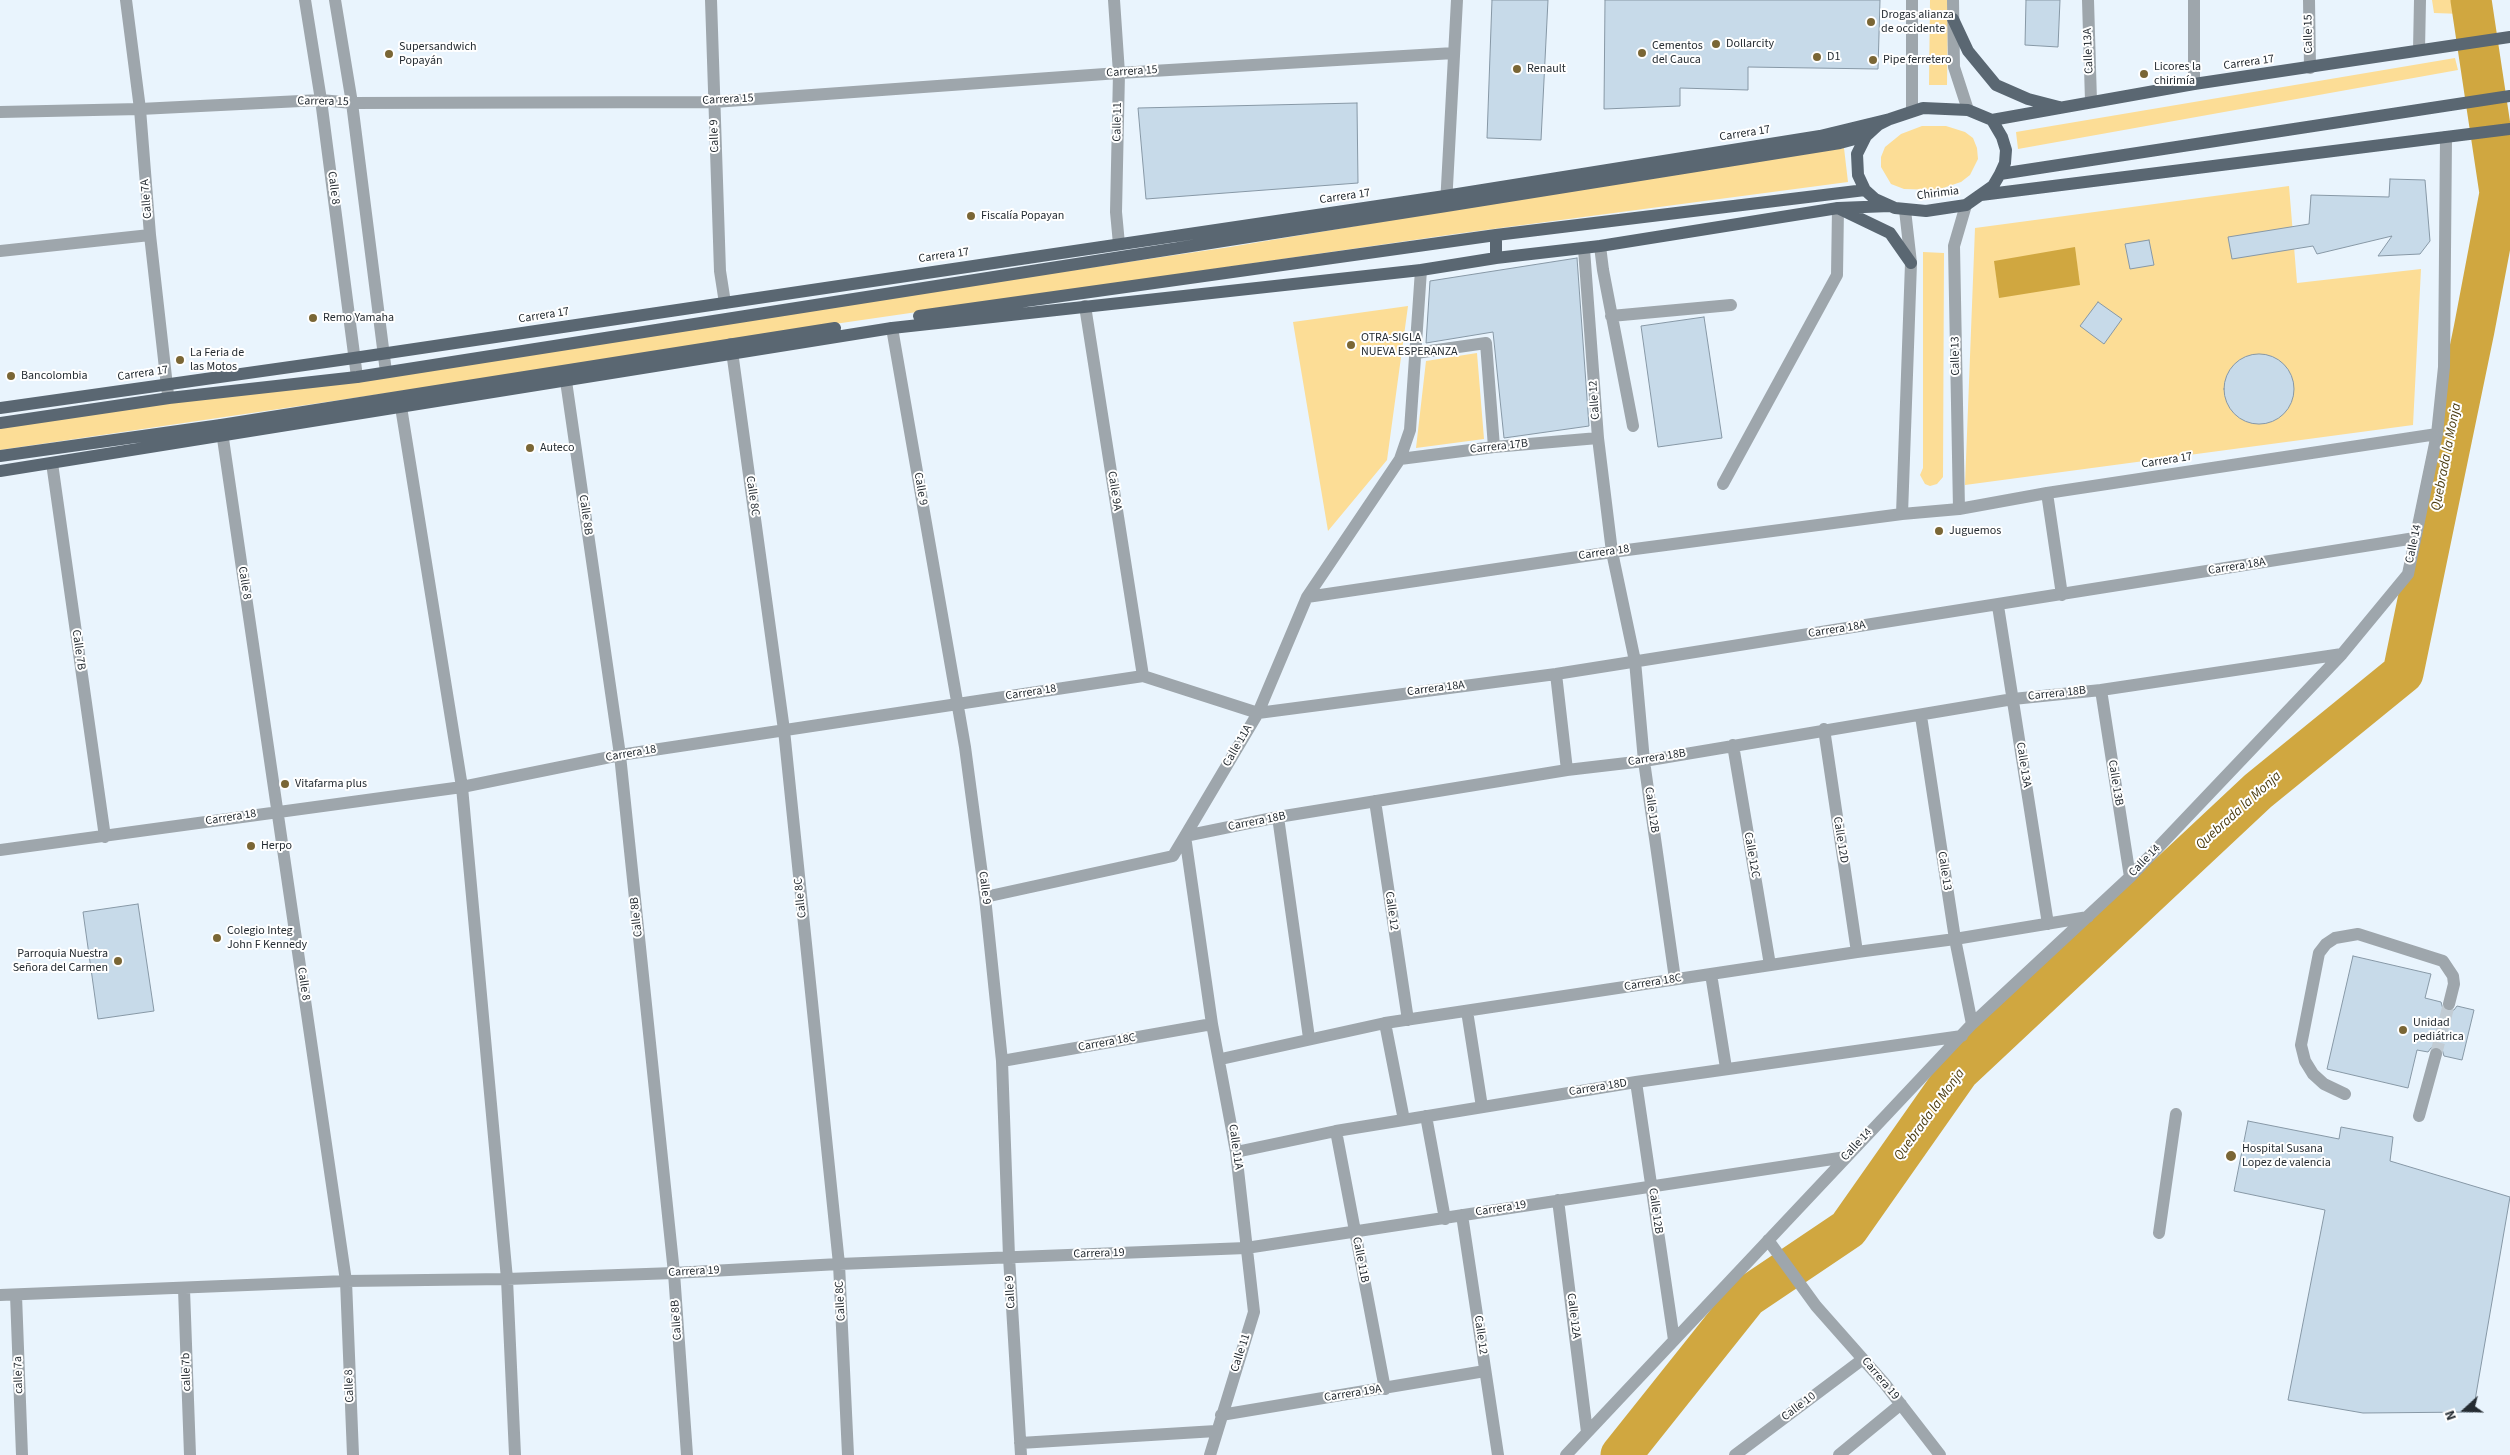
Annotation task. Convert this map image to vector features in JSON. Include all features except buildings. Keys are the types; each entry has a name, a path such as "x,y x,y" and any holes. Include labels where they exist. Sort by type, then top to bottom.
{"main road":[{"path":"1953,18 1968,50 1982,71 1996,84 2028,99 2064,108"},
{"name":"Carrera 17","path":"1992,120 2194,84 2507,37"},
{"path":"2000,174 2510,96"},
{"path":"0,472 221,431 732,348 1496,234 1866,190 1858,175 1857,154 1866,136 1878,125 1912,111 1936,108 1968,110 1992,120"},
{"name":"Carrera 17","path":"0,408 168,391 357,377 1445,201 1820,136 1890,119"},
{"name":"Chirimia","path":"1866,190 1875,199 1905,210 1926,211 1966,205 1993,186 2005,163 2006,150 2002,137 1992,120"},
{"path":"1981,196 2510,129"},
{"name":"Carrera 17","path":"0,423 354,358 1119,244 1445,201 1840,143 1866,136"},
{"path":"0,456 221,431 401,407 566,381 732,348 1085,306 1421,270 1496,258 1584,249 1838,208 1890,206"},
{"path":"1838,208 1890,233 1911,263"},
{"path":"1496,234 1496,258"}],"street":[{"name":"Calle 7A","path":"126,0 140,109 150,235 168,391"},
{"name":"Calle 8","path":"305,0 322,100 357,377"},
{"path":"335,0 352,103 386,372"},
{"name":"Calle 9","path":"712,0 720,271 724,302"},
{"name":"Calle 11","path":"1114,0 1119,73 1116,212 1119,244"},
{"path":"1445,201 1457,0"},
{"path":"1912,0 1912,111"},
{"path":"1953,0 1954,67 1968,110"},
{"name":"Calle 13A","path":"2088,0 2091,101"},
{"path":"2194,0 2194,84"},
{"name":"Calle 15","path":"2309,0 2310,68"},
{"path":"2419,50 2420,0"},
{"name":"Carrera 15","path":"0,112 140,109 322,100 352,103 714,102 1119,73 1454,53"},
{"name":"Calle 14","path":"1566,1455 1972,1024 2130,877 2342,654 2408,574 2437,434 2444,367 2453,136"},
{"name":"Calle 13","path":"1959,509 1954,246 1966,205"},
{"path":"1723,484 1837,275 1838,208"},
{"path":"1902,514 1911,263 1905,210"},
{"path":"0,251 150,235"},
{"path":"1600,246 1611,316 1633,426"},
{"name":"Calle 12","path":"1584,249 1598,438 1612,552"},
{"name":"Calle 11A","path":"1246,1248 1236,1152 1212,1024 1185,836 1258,713 1307,597 1400,459 1410,430 1421,270"},
{"path":"1611,316 1731,305"},
{"name":"Calle 9A","path":"1085,306 1143,676"},
{"name":"Calle 9","path":"892,328 957,704 985,897 1002,1061 1009,1257 1021,1449"},
{"path":"1416,353 1486,343 1494,447"},
{"name":"Calle 8C","path":"732,348 784,730 839,1264 848,1455"},
{"name":"Calle 8B","path":"566,381 620,754 674,1273 687,1455"},
{"path":"401,407 462,788 507,1279 515,1455"},
{"name":"Calle 8","path":"221,431 346,1280 353,1455"},
{"name":"Carrera 17","path":"1902,514 1959,509 2048,492 2437,434"},
{"name":"Carrera 17B","path":"1400,459 1494,447 1598,438"},
{"name":"Calle 7B","path":"52,463 104,837"},
{"path":"2048,492 2062,595"},
{"name":"Carrera 18","path":"1307,597 1612,552 1902,514"},
{"name":"Carrera 18A","path":"1258,713 1556,674 1998,606 2415,538"},
{"name":"Calle 12B","path":"1612,552 1634,661 1644,761 1675,979"},
{"name":"Calle 13A","path":"1998,606 2048,924"},
{"name":"Carrera 18B","path":"1185,836 1278,817 1567,770 1644,761 1824,729 1921,716 2014,699 2101,690 2342,654"},
{"path":"1556,674 1567,770"},
{"name":"Carrera 18","path":"0,850 104,837 278,811 462,788 620,754 1143,676 1258,713"},
{"name":"Calle 13B","path":"2101,690 2130,877"},
{"name":"Calle 13","path":"1921,716 1955,940 1972,1024"},
{"name":"Calle 12D","path":"1824,729 1857,952"},
{"name":"Calle 12C","path":"1733,745 1770,965"},
{"name":"Calle 12","path":"1375,801 1408,1020"},
{"path":"1278,817 1309,1038"},
{"path":"985,897 1173,856 1185,836"},
{"name":"Carrera 18C","path":"1220,1059 1309,1038 1385,1023 1857,952 1955,940 2088,917"},
{"path":"2345,1094 2324,1084 2313,1074 2305,1060 2301,1045 2319,953 2326,944 2336,938 2358,934 2443,961 2453,976 2454,984 2449,1004"},
{"path":"1711,974 1726,1068"},
{"path":"1466,1011 1482,1107"},
{"path":"1385,1023 1404,1120"},
{"name":"Carrera 18C","path":"1002,1061 1212,1024"},
{"name":"Carrera 18D","path":"1236,1152 1426,1116 1636,1082 1962,1036"},
{"path":"2419,1116 2436,1054"},
{"name":"Calle 12B","path":"1636,1082 1674,1340"},
{"path":"2159,1233 2176,1114"},
{"path":"1426,1116 1445,1219"},
{"name":"Calle 11B","path":"1336,1132 1385,1389"},
{"name":"Carrera 19","path":"0,1296 184,1289 346,1280 507,1279 674,1273 839,1264 1246,1248 1846,1157"},
{"name":"Calle 12A","path":"1558,1200 1587,1432"},
{"name":"Calle 12","path":"1462,1215 1498,1455"},
{"name":"Carrera 19","path":"1768,1240 1816,1306 1902,1404 1940,1455"},
{"name":"Calle 11","path":"1210,1455 1254,1312 1252,1283 1246,1248"},
{"name":"calle 7b","path":"184,1289 190,1455"},
{"name":"calle 7a","path":"16,1295 22,1455"},
{"name":"Calle 10","path":"1735,1455 1863,1359"},
{"name":"Carrera 19A","path":"1221,1415 1485,1371"},
{"path":"1840,1455 1902,1404"},
{"path":"1021,1449 1216,1431"}],"shaded area":[{"path":"1930,0 1948,0 1947,85 1929,85"},
{"path":"2432,0 2485,0 2462,14 2434,13"},
{"path":"2455,58 2458,70 2018,149 2016,132"},
{"path":"1922,126 1946,126 1965,132 1973,138 1977,148 1978,159 1970,175 1961,182 1937,190 1904,189 1891,184 1881,167 1881,157 1885,147 1901,134"},
{"path":"1844,148 1848,182 1455,234 731,339 578,365 0,450 0,428 1230,247 1565,191"},
{"path":"2289,186 2297,283 2421,269 2413,425 1965,485 1975,228"},
{"path":"2075,247 2080,285 1999,298 1994,261"},
{"path":"1923,252 1944,253 1943,477 1937,484 1930,486 1925,484 1920,475 1923,468"},
{"path":"1408,306 1387,460 1328,531 1293,322"},
{"path":"1477,353 1484,439 1416,448 1426,361"}],"waterway":[{"name":"Quebrada la Monja","path":"1621,1455 1747,1297 1848,1229 1959,1071 2258,791 2403,673 2474,330 2500,193 2471,0"}],"tunnel":[{"path":"2436,1054 2449,1004"}],"place":[{"name":"Drogas alianza de occidente","path":"1871,22"},
{"name":"Dollarcity","path":"1716,44"},
{"name":"Cementos del Cauca","path":"1642,53"},
{"name":"Supersandwich Popayán","path":"389,54"},
{"name":"D1","path":"1817,57"},
{"name":"Pipe ferretero","path":"1873,60"},
{"name":"Renault","path":"1517,69"},
{"name":"Licores la chirimía","path":"2144,74"},
{"name":"Fiscalía Popayan","path":"971,216"},
{"name":"Remo Yamaha","path":"313,318"},
{"name":"OTRA-SIGLA NUEVA ESPERANZA","path":"1351,345"},
{"name":"La Feria de las Motos","path":"180,360"},
{"name":"Bancolombia","path":"11,376"},
{"name":"Auteco","path":"530,448"},
{"name":"Juguemos","path":"1939,531"},
{"name":"Vitafarma plus","path":"285,784"},
{"name":"Herpo","path":"251,846"},
{"name":"Colegio Integ John F Kennedy","path":"217,938"},
{"name":"Parroquia Nuestra Señora del Carmen","path":"118,961"},
{"name":"Unidad pediátrica","path":"2403,1030"},
{"name":"Hospital Susana Lopez de valencia","path":"2231,1156"}]}
